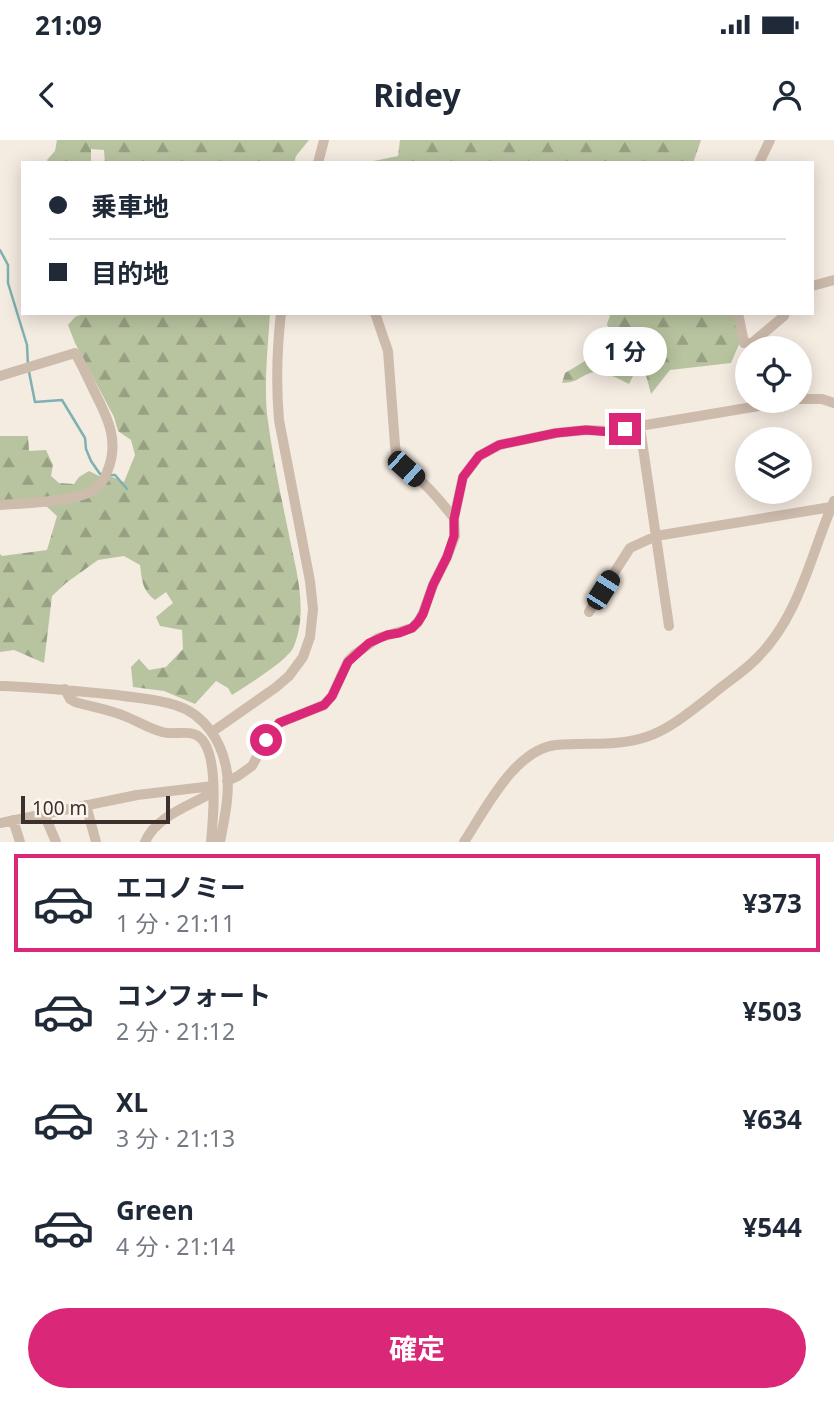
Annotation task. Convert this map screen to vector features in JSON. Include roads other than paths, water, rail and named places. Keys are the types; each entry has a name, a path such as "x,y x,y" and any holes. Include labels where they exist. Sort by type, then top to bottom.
{"street":[{"path":"322,160 324,140"},
{"path":"759,161 770,140"},
{"path":"814,285 834,280"},
{"path":"212,732 289,676 303,657 310,637 313,609 310,581 279,420 277,393 281,315"},
{"path":"376,315 388,351 398,464 434,494 454,519"},
{"path":"737,315 744,343 752,343 771,329 783,315"},
{"path":"0,376 75,353 109,422 113,447 110,466 96,489 84,495 0,505"},
{"path":"812,400 834,403"},
{"path":"227,781 252,766 279,723 324,705 332,696 348,662 355,654 378,638 412,628 418,622 454,536 454,519 463,477 479,456 499,445 556,433 586,430 610,432 735,410"},
{"path":"640,427 669,626"},
{"path":"589,612 630,548 656,536 833,504"},
{"path":"464,842 508,774 529,755 553,745 614,744 648,737 685,716 758,657 784,625 833,504"},
{"path":"0,686 149,699 176,705 192,713 212,732 223,758 227,781 220,842"},
{"path":"65,690 75,702 125,716 162,732 198,736 211,757 214,808 211,842"},
{"path":"0,823 137,795 213,789"},
{"path":"145,842 151,829 213,789"},
{"path":"86,805 96,842"},
{"path":"44,814 56,842"},
{"path":"13,821 20,842"}],"waterway":[{"path":"0,250 8,265 8,283 27,345 28,366"},
{"path":"29,372 35,402 62,400 85,438 91,461 102,474"},
{"path":"108,475 115,475 127,489"}]}
